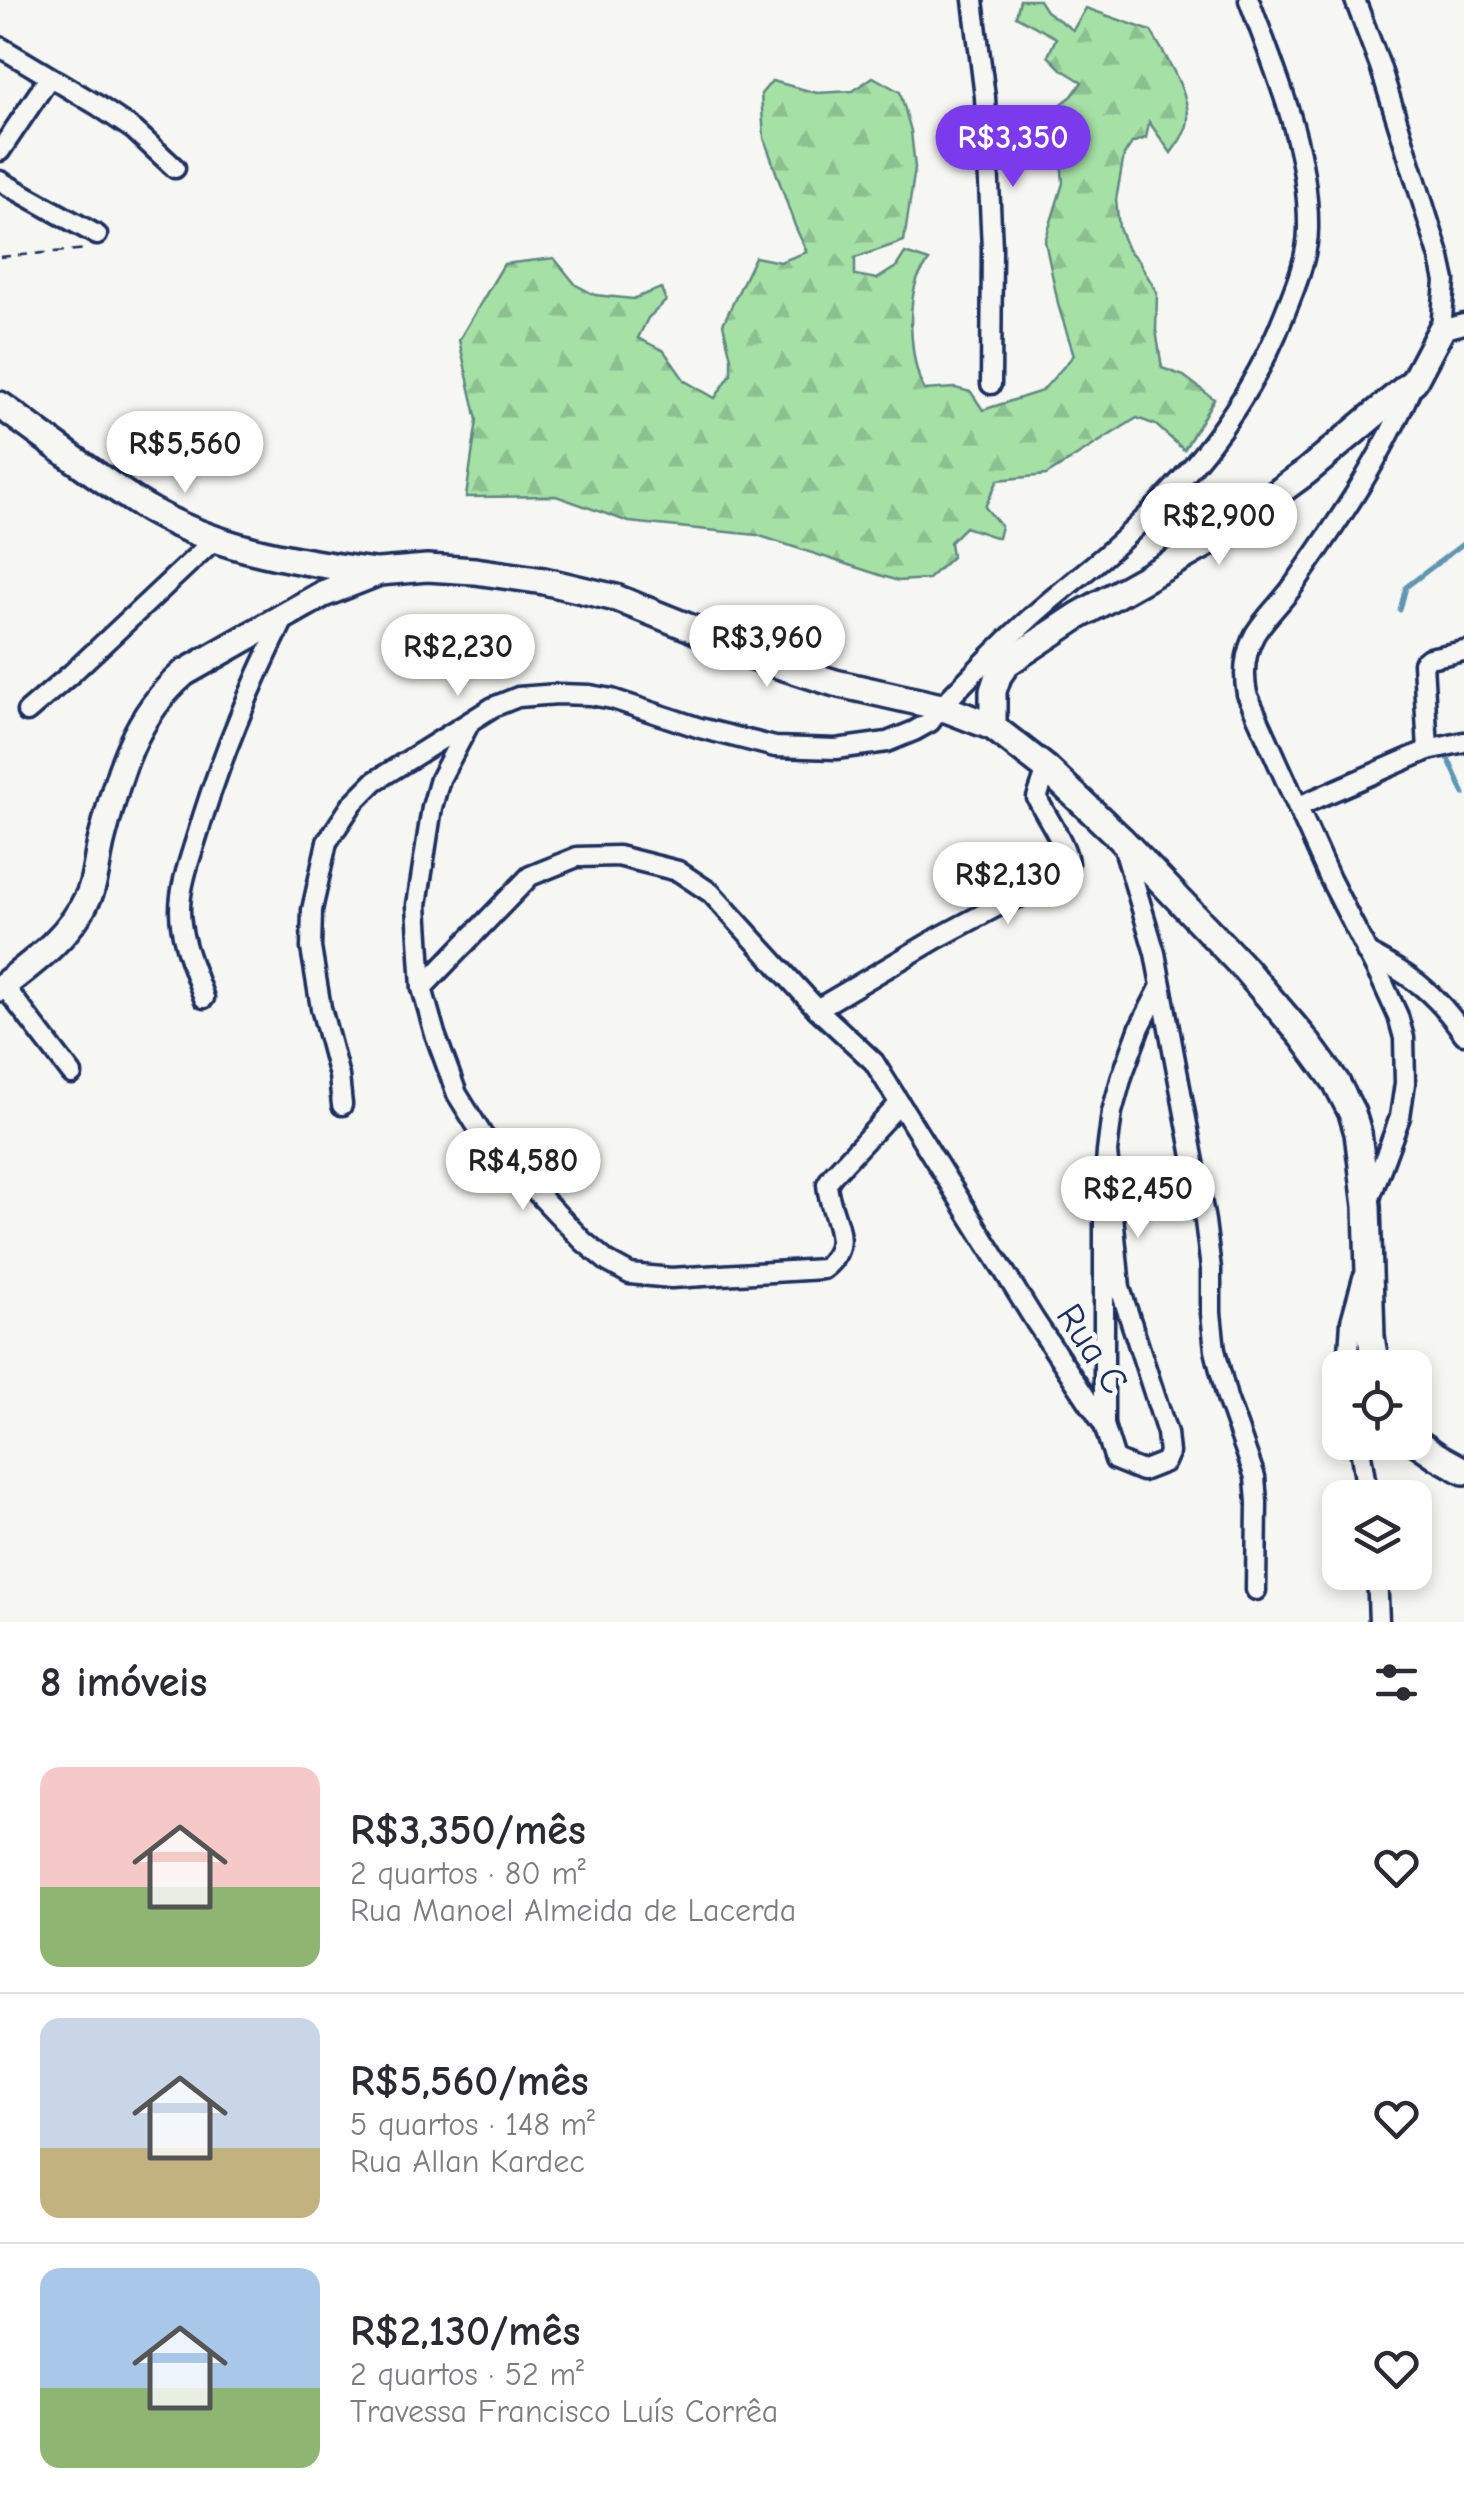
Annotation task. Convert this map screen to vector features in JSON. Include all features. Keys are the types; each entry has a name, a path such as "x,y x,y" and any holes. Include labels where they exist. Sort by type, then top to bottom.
{"street":[{"path":"973,0 985,98 992,384"},
{"path":"342,1105 311,948 312,910 327,842 352,803 375,781 493,706 518,698 558,694 612,699 774,747 836,749 887,742 914,732 930,722 940,706 1026,621 1105,555 1185,477 1234,414 1272,345 1299,278 1308,230 1303,168 1292,121 1249,0"},
{"path":"1355,0 1380,66 1440,258 1452,327 1414,381 1362,484 1291,590 1255,634 1244,675 1247,694 1330,879 1398,1016 1404,1038 1405,1083 1396,1131 1366,1206"},
{"path":"0,47 134,130 176,168"},
{"path":"0,151 50,78"},
{"path":"0,181 97,235"},
{"path":"993,727 993,691 1007,663 1078,616 1213,540 1306,472 1414,381"},
{"path":"0,405 140,505 216,538 274,556 379,572 427,568 475,571 544,581 616,598 754,657 835,682 940,706 993,727 1046,769 1122,840 1244,968 1303,1036 1336,1082 1358,1133 1373,1350"},
{"path":"27,712 216,538"},
{"path":"72,1074 2,987 58,940 84,905 116,784 143,720 164,690 184,674 324,594 379,572"},
{"path":"204,998 185,945 180,911 183,884 232,730 286,615"},
{"path":"1428,750 1425,660 1464,651"},
{"path":"472,719 440,778 432,807 417,905 422,988 458,1094 483,1136 583,1241 630,1274 671,1278 823,1269 835,1260 840,1249 827,1184 899,1104"},
{"path":"1299,806 1428,750 1464,742"},
{"path":"817,1009 951,930 1066,874 1066,853 1038,798 1046,769"},
{"path":"1122,840 1156,953 1205,1221 1214,1350 1255,1477 1256,1590"},
{"name":"Rua C","path":"422,988 530,876 577,857 618,856 678,871 711,893 817,1009 874,1062 1104,1426 1114,1460 1142,1472 1165,1462 1168,1434 1120,1288 1107,1152"},
{"path":"1366,951 1408,974 1430,992 1464,1034"},
{"path":"1104,1426 1104,1214 1112,1112 1140,1027 1161,986"},
{"path":"1349,1350 1351,1320 1368,1258"},
{"path":"1432,1452 1464,1471"},
{"path":"1377,1590 1378,1622"}],"path":[{"path":"0,257 86,250 96,247 100,241 97,235"}],"green space":[{"path":"1020,0 1039,0 1046,11 1073,30 1086,8 1151,31 1182,90 1188,114 1183,136 1171,153 1149,122 1146,138 1132,143 1124,155 1116,200 1119,228 1128,250 1157,293 1156,330 1162,368 1184,376 1214,399 1184,450 1156,425 1137,418 1046,475 998,480 985,507 1001,526 998,538 965,527 950,542 952,557 928,579 898,581 757,535 629,522 556,496 466,497 477,420 459,340 504,264 554,258 576,285 595,295 633,299 661,288 666,301 648,318 638,338 664,351 685,381 715,398 731,374 723,324 755,257 780,262 807,252 764,138 761,94 772,81 817,93 853,91 873,77 900,92 911,131 915,168 904,241 855,258 855,275 877,279 896,267 905,253 929,261 917,280 911,322 913,352 924,390 955,388 971,392 983,410 1042,391 1074,355 1045,241 1063,183 1060,146 1040,136 1047,115 1072,96 1082,82 1048,56 1056,38 1016,16"}],"waterway":[{"path":"1400,610 1406,587 1464,543"},
{"path":"1448,758 1464,794"}]}
